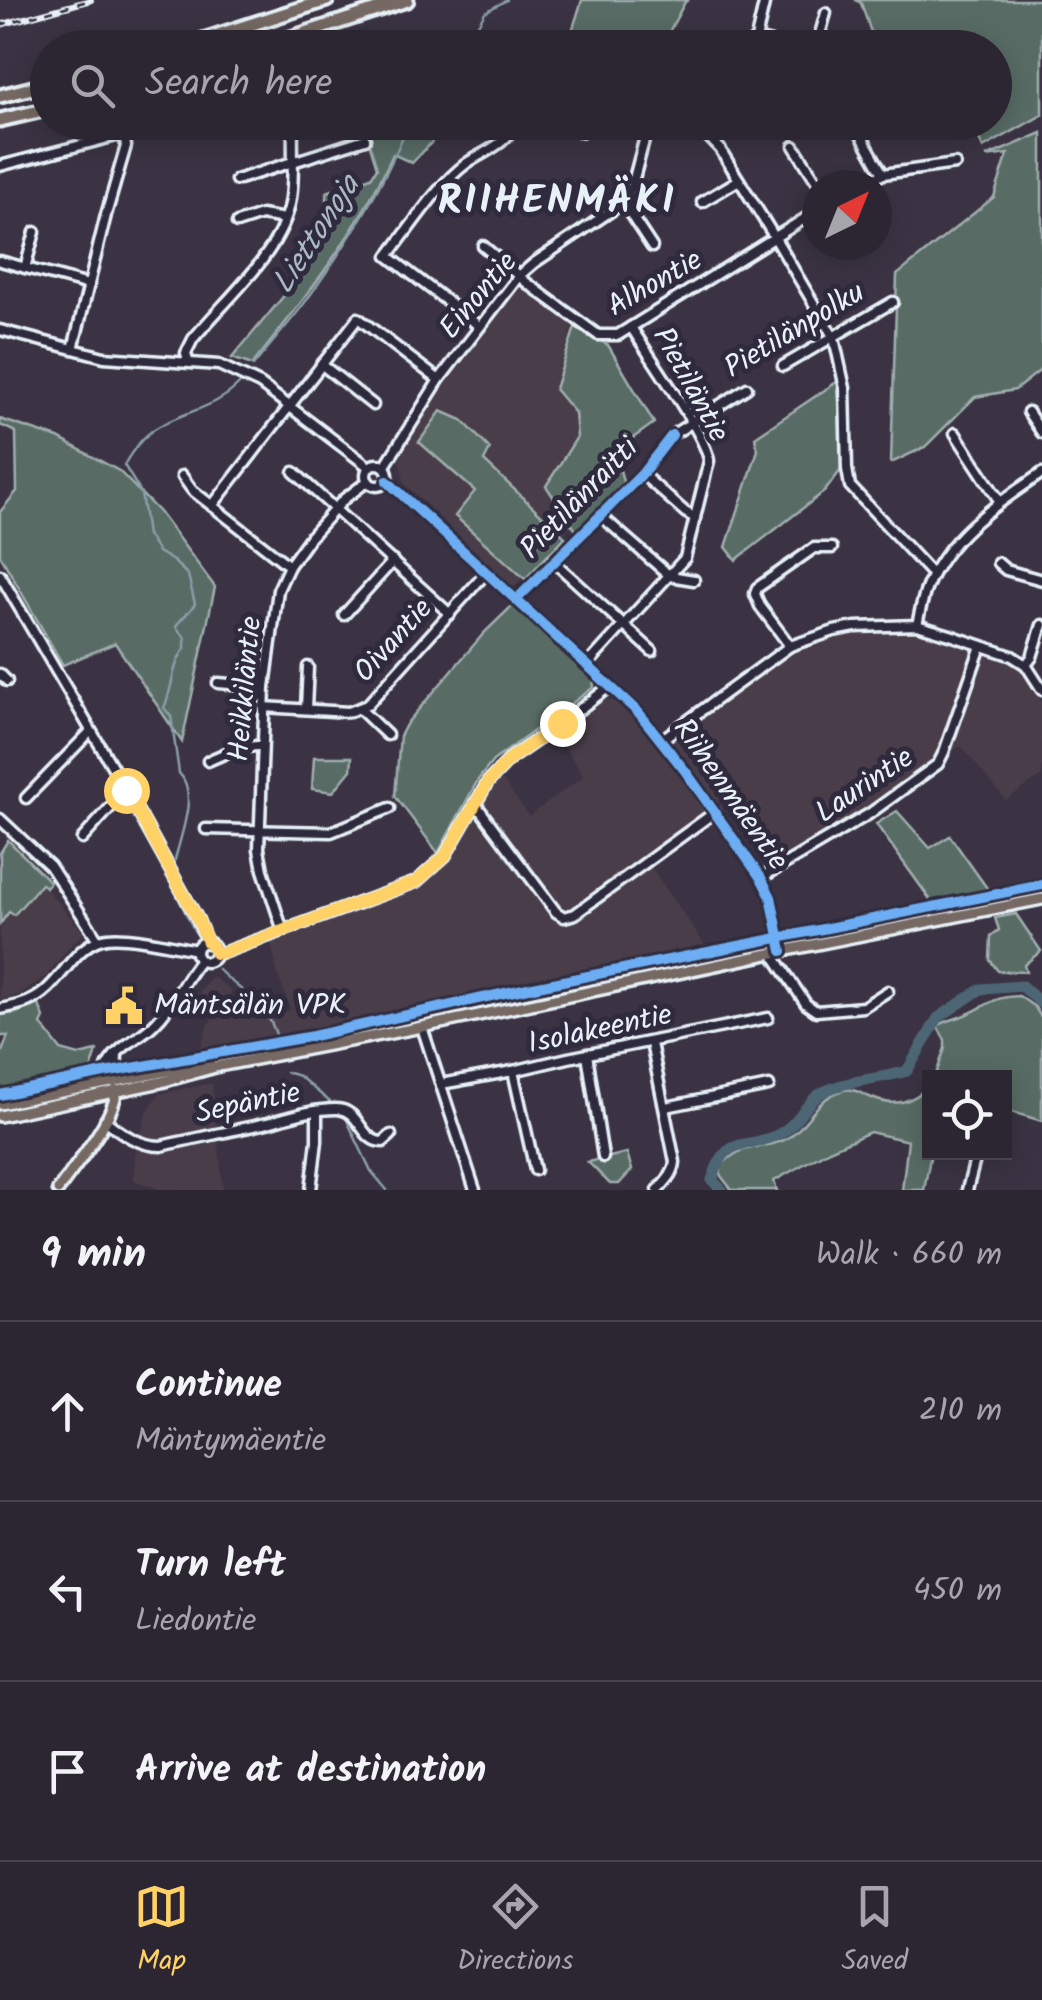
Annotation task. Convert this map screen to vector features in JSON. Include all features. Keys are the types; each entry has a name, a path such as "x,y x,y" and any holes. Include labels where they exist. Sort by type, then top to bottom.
{"highway":[{"path":"234,30 328,0"},
{"path":"315,30 407,0"},
{"path":"0,96 30,88"},
{"path":"0,120 30,113"}],"main road":[{"path":"0,1116 194,1066 219,1066 422,1027 1042,899"},
{"path":"0,1104 110,1087"},
{"path":"58,1190 98,1134 106,1117 110,1087"}],"street":[{"path":"758,30 764,0"},
{"path":"821,30 826,13"},
{"path":"0,166 101,140"},
{"path":"73,349 125,140"},
{"path":"188,361 186,353 193,338 267,254 286,218 292,192 292,140"},
{"path":"236,180 363,140"},
{"path":"479,326 388,256 446,182 465,164 504,140"},
{"path":"644,140 632,186 623,203 652,247"},
{"path":"713,140 834,338 845,388 850,486 930,571"},
{"path":"864,140 880,170"},
{"path":"794,146 810,170"},
{"path":"892,173 955,164"},
{"path":"702,202 738,180"},
{"name":"Einontie","path":"384,466 438,380 519,276 623,203"},
{"path":"237,223 260,215 286,218"},
{"name":"Alhontie","path":"519,276 598,335 618,336 802,222"},
{"path":"26,268 35,232"},
{"path":"483,246 519,276"},
{"path":"0,261 88,285"},
{"name":"Pietilänpolku","path":"783,366 893,302"},
{"path":"212,506 358,318 438,380"},
{"name":"Pietiläntie","path":"588,666 684,558 708,460 692,424 631,327"},
{"path":"0,330 104,357 219,365 239,373 290,406 369,467"},
{"path":"321,364 373,405"},
{"name":"Pietilänpolku","path":"672,436 747,388"},
{"path":"1028,412 1042,434"},
{"path":"955,433 1000,502"},
{"path":"384,466 389,473 387,481 377,486 368,481 369,467 384,466"},
{"path":"294,472 450,614"},
{"path":"917,625 931,578 968,526 1042,473"},
{"path":"642,474 695,518"},
{"path":"182,476 192,490 289,566"},
{"name":"Heikkiläntie","path":"284,931 262,870 259,850 265,687 278,590 289,566 336,508 368,481"},
{"name":"Riihenmäentie","path":"387,481 639,713 761,878 771,897 777,952"},
{"path":"602,516 670,576 694,580"},
{"path":"790,646 760,606 757,588 814,548 832,548"},
{"path":"344,615 392,561"},
{"path":"554,561 652,651"},
{"path":"998,563 1006,570 1042,580"},
{"name":"Oivantie","path":"264,707 349,712 367,705 485,574"},
{"path":"0,576 216,953"},
{"path":"661,740 790,646 844,629 917,625 1012,656 1026,666 1042,690"},
{"path":"1026,666 1042,625"},
{"name":"Laurintie","path":"761,878 833,837 938,764 981,646"},
{"path":"306,708 308,667"},
{"path":"218,683 265,687"},
{"path":"216,953 416,882 445,856 488,782 511,758 610,686"},
{"path":"360,709 387,735"},
{"path":"26,798 91,732"},
{"path":"208,761 234,749 261,746"},
{"path":"82,840 126,790"},
{"path":"474,803 556,912 564,917 575,914 714,812"},
{"path":"206,828 331,832 390,808"},
{"path":"0,833 3,821 50,866 98,940"},
{"path":"0,1009 21,1005 41,995 82,949 98,940 109,937 196,950"},
{"path":"196,950 208,942"},
{"path":"196,950 200,960"},
{"path":"777,952 806,1004 816,1011 863,1007 888,991"},
{"path":"200,960 212,960 216,953"},
{"path":"110,1087 108,1063 151,1028 200,960"},
{"name":"Isolakeentie","path":"440,1084 768,1018"},
{"path":"422,1027 476,1190"},
{"path":"652,1043 675,1169 658,1190"},
{"path":"587,1054 602,1157"},
{"path":"513,1072 535,1170"},
{"path":"666,1107 769,1086"},
{"name":"Sepäntie","path":"106,1117 128,1136 150,1146 334,1108 346,1110 356,1118 375,1142 383,1142 390,1135"},
{"path":"312,1190 317,1112"},
{"path":"968,1190 975,1160"}],"shaded area":[{"path":"520,282 572,326 555,388 575,413 577,437 546,486 572,525 513,588 405,484 399,460 433,401"},
{"path":"892,630 931,634 1004,660 1024,673 1042,702 1042,776 1006,800 961,746 827,837 769,869 720,802 644,857 707,948 427,1011 393,1013 198,1055 213,1018 193,1002 212,976 232,991 216,1014 246,999 258,1019 291,1010 278,976 271,941 423,884 442,869 458,847 499,775 529,816 584,776 556,734 599,699 615,701 632,714 661,750 788,655 822,640"},
{"path":"42,884 84,933 46,976 19,995 0,999 0,924 9,912 14,915"},
{"path":"212,1083 223,1190 161,1190 134,1180 135,1155 146,1114 159,1094"}],"green space":[{"path":"582,0 689,0 670,30 572,30"},
{"path":"855,0 1042,0 1042,115 1012,132 1012,30 870,30 861,3"},
{"path":"1042,133 1042,369 1015,390 975,397 925,447 891,463 897,275 994,197 1008,154 986,157"},
{"path":"368,140 432,140 412,163 393,154 347,237 252,365 232,358 302,274 296,265 305,256 312,260 323,247 329,232 327,192 371,177 377,168"},
{"path":"979,140 997,140 983,148"},
{"path":"575,327 608,345 654,423 615,451 624,485 577,532 546,486 577,437 575,413 555,389"},
{"path":"838,381 843,467 825,491 736,560 726,547 758,450 755,437"},
{"path":"441,411 462,420 490,449 484,461 565,537 525,579 455,516 475,491 419,442"},
{"path":"0,419 58,438 119,471 159,512 215,587 182,742 115,643 63,665 0,555 0,512 17,491 16,432 0,425"},
{"path":"513,605 593,678 594,687 493,761 478,780 438,853 395,796 400,736 484,633"},
{"path":"314,757 352,757 351,770 333,792 312,789"},
{"path":"897,811 930,848 950,836 989,891 932,902 876,824"},
{"path":"8,840 50,882 46,887 41,884 14,915 9,912 0,924 0,853"},
{"path":"1016,914 1041,951 1024,965 1026,972 998,971 990,960 991,936 999,930 995,918"},
{"path":"1019,996 1035,1007 1042,1019 1042,1121 1012,1112 1012,1070 937,1070 945,1040 937,1026 998,999"},
{"path":"38,1002 44,1018 41,1024 61,1050 79,1055 97,1051 91,1070 0,1090 0,1057 8,1036 0,1036 0,1015 16,1013"},
{"path":"851,1090 896,1103 922,1091 922,1160 930,1160 924,1190 902,1190 908,1141 870,1132 774,1181 777,1190 732,1190 721,1176 720,1167 728,1159 743,1150 784,1140 836,1093"},
{"path":"627,1153 632,1170 619,1184 610,1184 588,1162"}],"waterway":[{"name":"Liettonoja","path":"475,30 485,12 507,0"},
{"name":"Liettonoja","path":"253,366 303,305 348,239 401,140"},
{"name":"Liettonoja","path":"175,860 188,792 179,773 171,716 164,708 185,649 185,637 176,627 195,604 188,575 158,552 147,535 141,493 124,465 151,432 222,398 242,381"},
{"name":"Liettonoja","path":"168,877 195,932"},
{"name":"Liettonoja","path":"218,969 260,1007 277,1038"},
{"path":"722,1190 712,1180 730,1149 783,1132 825,1091 907,1071 938,1018 981,989 1022,986 1042,1004"},
{"name":"Liettonoja","path":"286,1072 299,1076 330,1102"},
{"name":"Liettonoja","path":"344,1114 371,1171 387,1190"}],"railway":[{"path":"0,25 91,0"}],"cycle path":[{"name":"Pietilänraitti","path":"521,595 642,474 672,435"},
{"path":"387,481 639,713 761,878 771,897 782,951"},
{"path":"0,1095 313,1036 523,989 1042,885"}],"place":[{"name":"Mäntsälän VPK","path":"124,1006"}],"district":[{"name":"RIIHENMÄKI","path":"557,202"}],"route":[{"path":"126,790 208,942 216,953 225,952 416,882 445,856 488,782 511,758 562,723"}]}
